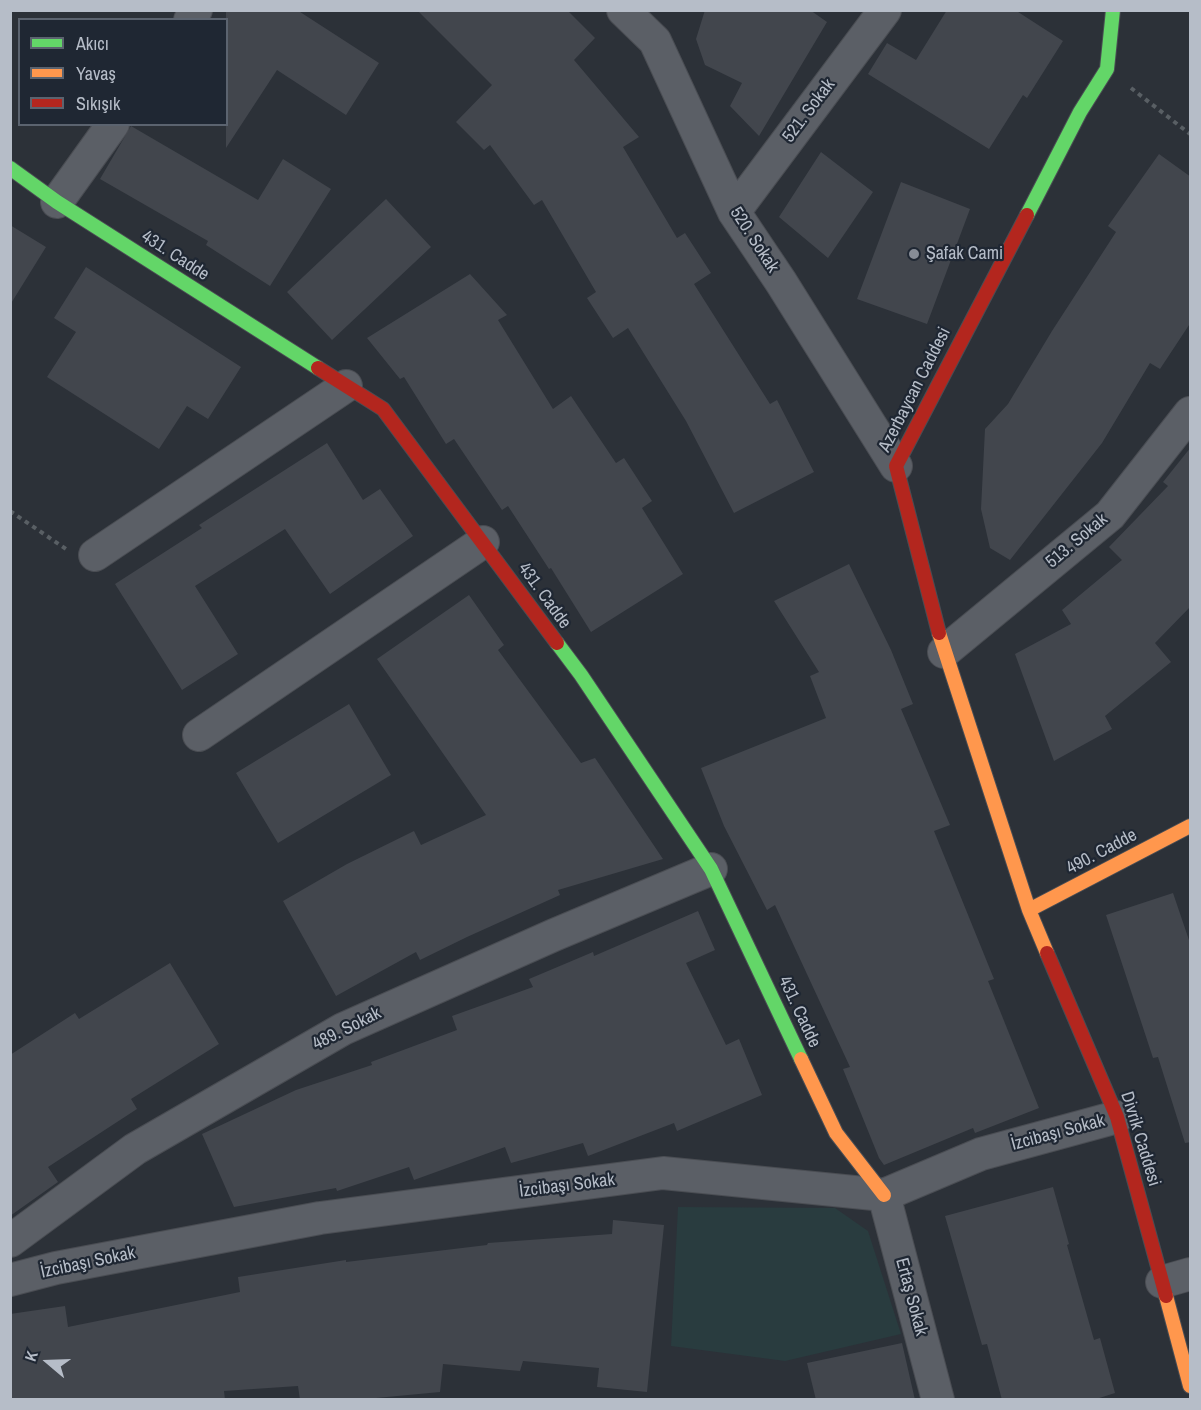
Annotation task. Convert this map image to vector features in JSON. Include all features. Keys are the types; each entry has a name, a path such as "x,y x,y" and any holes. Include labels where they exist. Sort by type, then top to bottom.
{"street":[{"name":"521. Sokak","path":"734,212 885,10"},
{"name":"Azerbaycan Caddesi","path":"1029,910 944,652 896,466 1080,112 1107,69 1113,10"},
{"name":"520. Sokak","path":"631,14 655,41 734,212 781,282 896,466"},
{"path":"57,202 112,126"},
{"name":"431. Cadde","path":"10,168 57,202 383,409 581,675 711,868 836,1133 884,1195"},
{"path":"95,555 346,386"},
{"name":"513. Sokak","path":"944,652 1110,514 1191,413"},
{"path":"198,735 483,542"},
{"name":"490. Cadde","path":"1029,910 1191,826"},
{"name":"489. Sokak","path":"10,1240 135,1149 343,1029 711,868"},
{"name":"Divrik Caddesi","path":"1029,910 1117,1117 1176,1278 1191,1386"},
{"name":"İzcibaşı Sokak","path":"10,1280 56,1268 320,1218 663,1173 884,1195 981,1154 1117,1117"},
{"name":"Ertaş Sokak","path":"884,1195 938,1400"}],"path":[{"path":"1107,69 1191,134"},
{"path":"10,510 75,555 95,555"}],"shaded area":[{"path":"678,1207 835,1208 868,1231 901,1334 785,1361 671,1346"}],"building":[{"path":"226,10 297,10 379,63 346,115 277,70 226,148 228,18 226,18"},
{"path":"417,10 568,11 595,38 574,60 639,137 623,147 677,238 685,233 711,273 694,284 770,404 777,400 814,472 734,513 686,421 628,328 613,338 587,298 596,292 542,200 534,205 490,145 484,150 456,122 492,85"},
{"path":"705,10 810,10 827,22 759,136 730,106 742,83 705,65 696,39"},
{"path":"947,10 1015,10 1063,41 1027,98 1023,95 989,149 868,74 887,43 916,60"},
{"path":"131,126 258,200 283,159 331,189 270,286 206,245 208,241 100,179"},
{"path":"821,152 873,192 828,258 779,217"},
{"path":"1159,154 1191,177 1191,322 1160,369 1150,363 1102,443 1010,560 990,548 981,509 985,429 1008,404 1116,232 1108,226"},
{"name":"Şafak Cami","path":"901,182 970,209 927,324 857,299"},
{"path":"386,199 431,247 332,340 287,292"},
{"path":"10,225 46,247 10,305"},
{"path":"86,267 241,367 208,419 187,406 159,449 47,377 76,332 54,318"},
{"path":"470,274 507,315 498,320 553,409 571,396 616,463 624,458 652,501 642,508 683,574 591,632 551,568 549,569 508,506 502,510 454,439 446,444 404,377 400,379 367,338"},
{"path":"327,443 363,500 380,489 413,536 330,594 285,529 195,586 238,654 182,690 115,584 202,528 199,525"},
{"path":"1191,447 1191,606 1155,643 1171,662 1105,716 1112,729 1054,761 1015,654 1071,624 1062,610 1122,560 1109,547 1168,486 1163,482"},
{"path":"849,564 891,650 913,704 901,709 950,825 934,831 994,979 988,981 1039,1108 975,1133 973,1128 884,1165 879,1158 843,1069 850,1067 775,905 767,910 724,826 701,768 826,718 810,676 819,672 774,601"},
{"path":"469,595 504,645 498,650 581,763 595,758 663,859 558,890 560,895 420,960 416,952 336,996 283,901 347,864 414,831 421,845 486,815 377,659"},
{"path":"349,704 391,775 278,843 236,773"},
{"path":"1173,893 1191,946 1191,1142 1185,1143 1158,1057 1153,1058 1106,915"},
{"path":"698,911 715,950 686,963 726,1045 739,1039 762,1095 677,1131 674,1123 588,1156 583,1143 511,1163 505,1147 414,1180 409,1167 337,1191 336,1188 234,1207 202,1134 296,1090 372,1065 371,1062 457,1030 452,1016 533,987 529,979 593,952 594,956"},
{"path":"170,963 219,1044 131,1099 137,1109 48,1167 58,1182 10,1216 10,1055 75,1013 79,1019"},
{"path":"1053,1187 1094,1340 1100,1338 1115,1393 1093,1400 1002,1400 987,1344 982,1345 945,1216"},
{"path":"613,1220 664,1225 647,1392 597,1387 599,1368 523,1361 520,1371 443,1364 440,1392 355,1400 300,1400 298,1386 224,1391 225,1400 10,1400 10,1314 65,1306 68,1327 240,1292 238,1277 346,1260 346,1262 487,1245 488,1243 612,1234"},
{"path":"902,1343 915,1400 816,1400 807,1363"}],"traffic: fast":[{"path":"1027,215 1080,112 1107,69 1113,10"},
{"path":"10,168 57,202 318,368"},
{"path":"557,643 581,675 711,869 801,1059"}],"traffic: slow":[{"path":"939,633 1029,910 1047,953"},
{"path":"1029,910 1190,826"},
{"path":"801,1059 836,1133 884,1195"},
{"path":"1166,1296 1190,1386"}],"traffic: jam":[{"path":"939,633 896,466 1027,215"},
{"path":"318,368 383,409 557,643"},
{"path":"1047,953 1117,1117 1166,1296"}],"place":[{"name":"Şafak Cami","path":"914,254"}]}
